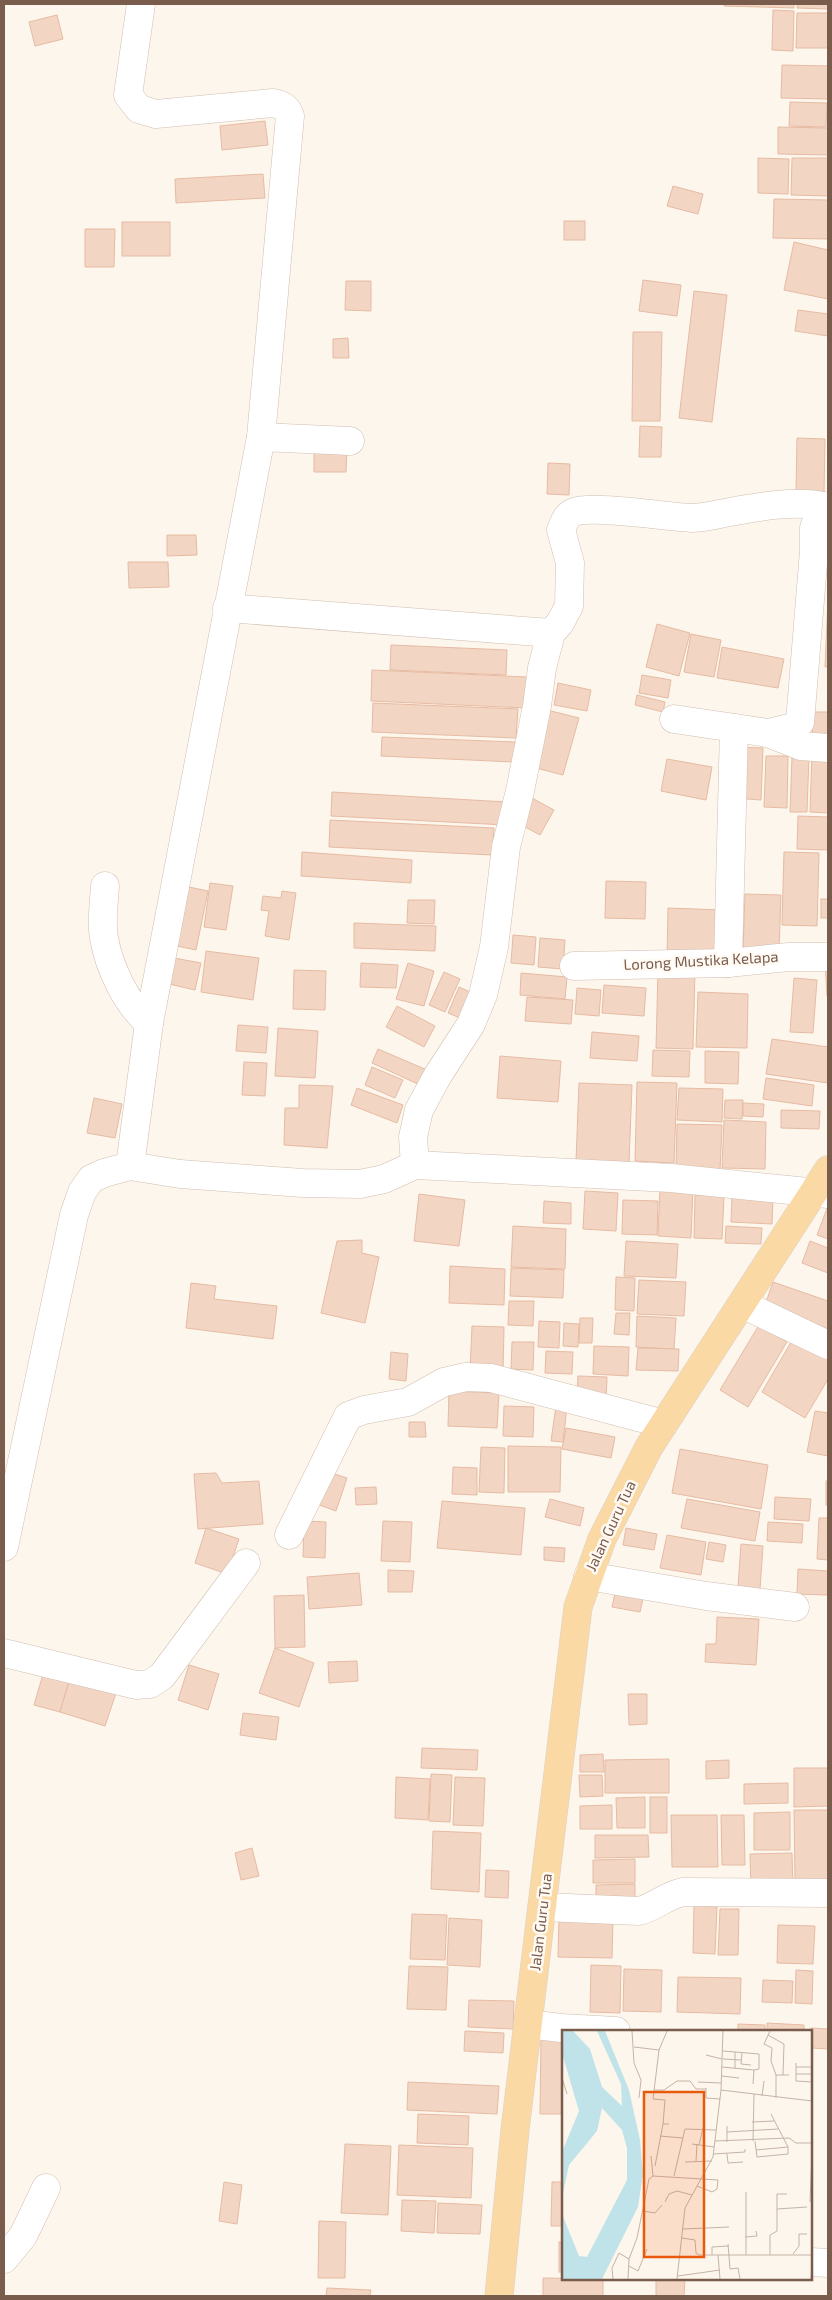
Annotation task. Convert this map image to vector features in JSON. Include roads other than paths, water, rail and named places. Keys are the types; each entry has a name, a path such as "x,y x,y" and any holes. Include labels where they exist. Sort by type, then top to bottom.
{"main road":[{"name":"Jalan Guru Tua","path":"499,2296 515,2130 578,1607 602,1539 649,1447 742,1304 824,1186"}],"street":[{"path":"130,1166 149,1023 261,437 290,116 288,110 282,104 273,103 156,114 139,109 128,95 141,4"},
{"path":"261,437 350,440"},
{"path":"415,1165 413,1137 418,1110 471,1024 483,995 494,947 506,847 520,791 537,706 542,668 550,633 560,623 569,606 570,563 561,530 567,517 574,512 596,510 694,518 781,505 809,503 825,507 814,528 814,551 800,722 793,727 768,734"},
{"path":"227,608 550,633"},
{"path":"674,719 768,734 801,746 828,748"},
{"path":"728,963 734,728"},
{"path":"105,886 104,937 114,973 140,1015 149,1023"},
{"name":"Lorong Mustika Kelapa","path":"574,966 728,963 789,957 828,957"},
{"path":"4,1548 74,1215 82,1192 91,1180 104,1172 130,1166 180,1174 303,1183 360,1184 384,1179 415,1165 824,1186"},
{"path":"742,1304 828,1346"},
{"path":"289,1535 348,1416 364,1410 408,1402 456,1378 491,1378 664,1424"},
{"path":"4,1653 136,1686 150,1684 162,1676 246,1563"},
{"path":"588,1576 706,1596 795,1607"},
{"path":"543,1907 639,1911 674,1894 683,1892 828,1893"},
{"path":"528,2024 598,2030"},
{"path":"4,2259 23,2236 46,2188"},
{"path":"812,2262 828,2263"}]}
